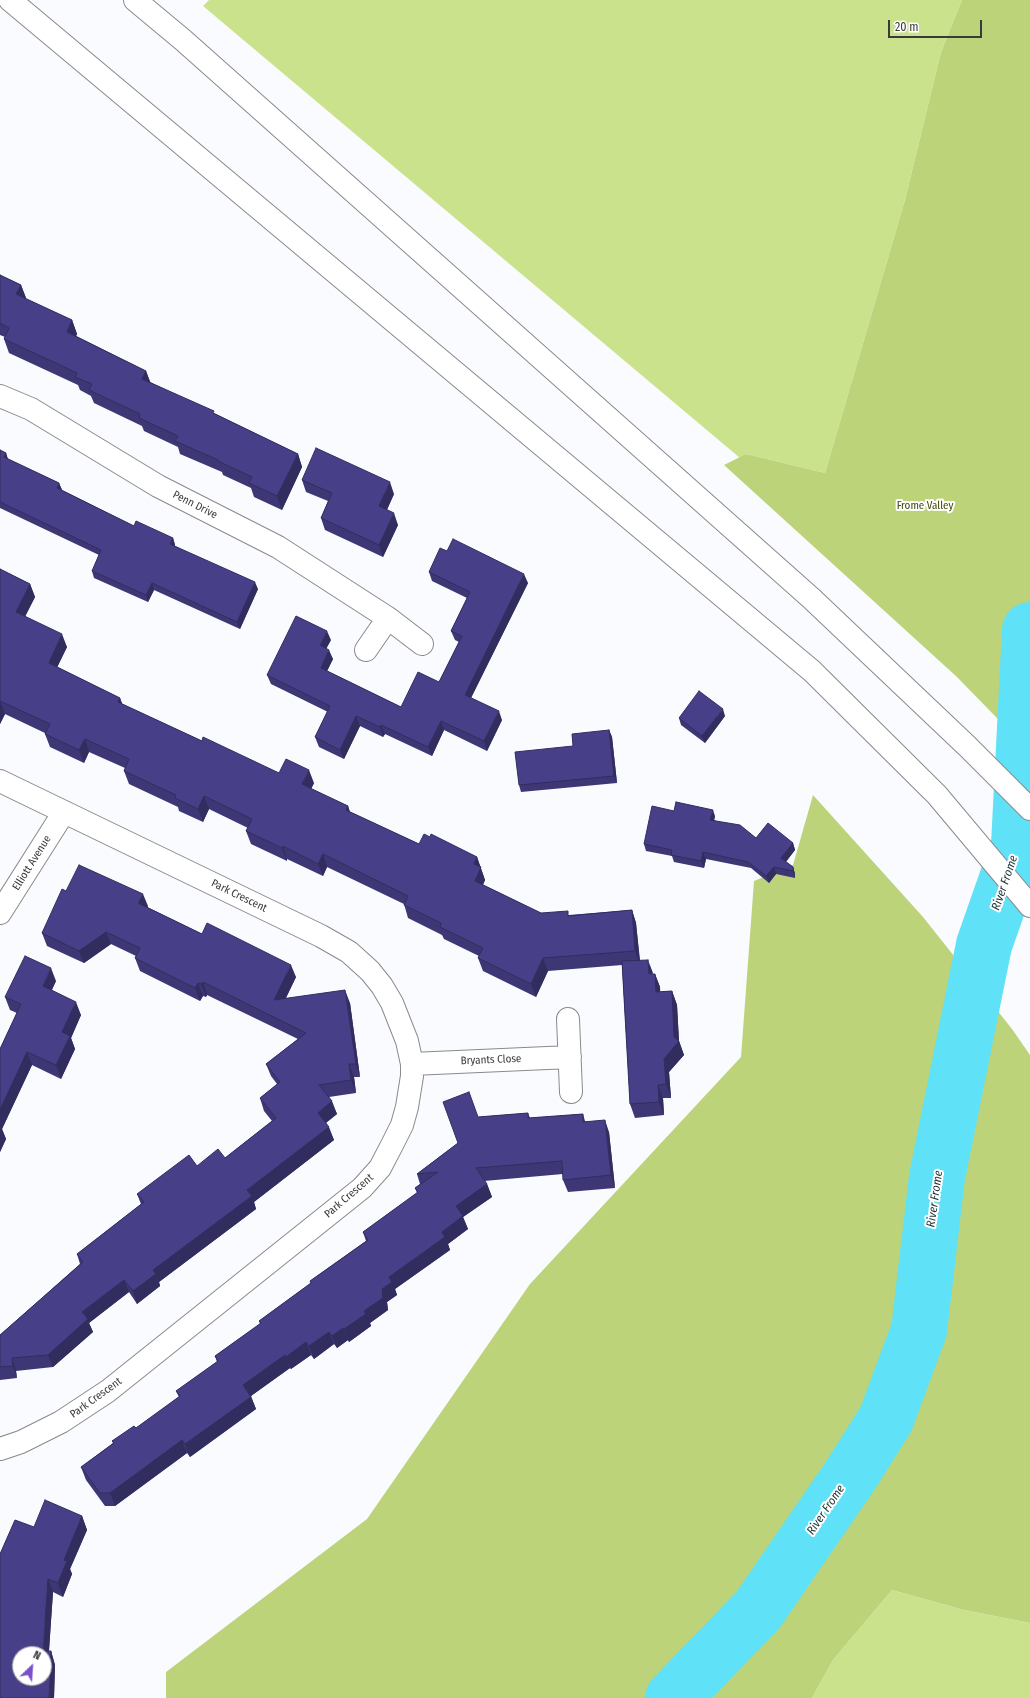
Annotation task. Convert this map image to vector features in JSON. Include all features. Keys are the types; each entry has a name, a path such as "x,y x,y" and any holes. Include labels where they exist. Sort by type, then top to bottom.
{"main road":[{"path":"10,0 812,671 937,795 1030,906"},
{"path":"135,0 183,40 810,598 967,746 1030,809"},
{"name":"Penn Drive","path":"0,396 31,409 158,486 278,547 388,618 422,644"},
{"path":"366,650 388,618"},
{"name":"Park Crescent","path":"0,781 314,933 349,952 370,971 382,986 392,1003 407,1041 412,1064 410,1091 402,1125 380,1168 362,1188 108,1391 61,1422 21,1442 0,1449"},
{"name":"Elliott Avenue","path":"0,913 64,812"},
{"path":"568,1019 572,1092"},
{"name":"Bryants Close","path":"412,1064 570,1057"}],"green space":[{"path":"209,0 962,0 941,52 905,200 825,473 746,454 740,458 203,6"},
{"name":"Frome Valley","path":"962,0 1030,0 1030,752 957,677 724,465 746,454 825,473 905,200 941,52"},
{"path":"813,795 923,917 1012,1029 1030,1055 1030,1623 964,1610 892,1590 833,1660 812,1698 166,1698 166,1672 367,1519 530,1284 741,1057 754,881 793,865"},
{"path":"892,1590 964,1610 1030,1623 1030,1698 812,1698 833,1660"}],"building":[{"path":"0,275 21,285 16,294 72,320 67,332 146,371 142,379 214,411 213,413 298,454 277,496 249,483 252,477 175,441 178,436 139,418 140,414 89,390 92,384 75,377 77,373 4,339 9,328 0,323"},
{"path":"316,448 390,482 379,506 394,513 379,545 321,518 332,493 302,480"},
{"path":"0,450 6,453 4,457 59,483 57,488 134,526 136,521 173,538 170,544 255,582 237,622 152,583 146,595 92,571 101,550 0,502"},
{"path":"453,539 524,574 465,695 499,711 484,741 441,721 428,747 381,725 380,727 356,716 340,750 315,737 330,706 267,675 296,616 327,631 320,645 329,650 321,668 401,707 418,672 439,682 462,636 451,631 470,592 429,572 440,548 447,551"},
{"path":"0,569 30,584 16,612 62,634 49,663 120,698 118,702 202,741 203,737 279,773 286,759 309,770 302,784 348,806 346,810 419,844 424,834 430,837 431,834 477,857 474,864 481,867 475,881 541,913 568,911 568,916 632,910 635,951 543,958 531,984 478,958 483,948 440,927 441,923 404,905 408,896 323,854 318,864 283,846 282,848 246,831 252,819 204,796 198,809 175,798 176,795 124,771 129,759 85,739 79,750 45,734 50,724 0,701"},
{"path":"699,691 723,709 702,736 679,718"},
{"path":"609,730 614,776 519,785 515,752 573,746 572,734"},
{"path":"676,802 713,810 710,820 740,825 756,838 768,823 793,843 781,858 793,867 793,871 774,867 766,876 748,862 703,852 701,861 671,855 672,850 644,844 652,806 674,811"},
{"path":"79,865 143,894 138,903 202,934 207,923 291,965 274,1000 345,990 356,1064 349,1064 351,1080 319,1085 332,1101 318,1113 329,1127 247,1190 252,1196 153,1270 156,1274 133,1291 124,1280 82,1312 88,1319 48,1355 12,1358 13,1366 0,1367 0,1335 83,1262 77,1254 144,1202 137,1194 189,1155 197,1166 218,1149 225,1158 276,1118 260,1098 280,1082 266,1064 306,1033 203,982 201,984 198,983 195,988 135,958 140,948 106,932 79,951 42,933 62,889 66,891"},
{"path":"25,956 51,968 43,986 76,1002 62,1032 70,1036 56,1065 27,1052 0,1110 0,1049 21,1004 5,997"},
{"path":"648,960 649,974 655,974 656,992 672,991 674,1037 679,1041 664,1059 666,1084 658,1085 659,1102 630,1104 622,961"},
{"path":"469,1092 478,1117 528,1113 528,1118 583,1114 583,1122 605,1120 611,1175 563,1180 562,1161 476,1168 487,1184 456,1206 463,1216 442,1232 445,1237 389,1277 392,1282 382,1289 383,1298 364,1311 366,1314 332,1336 329,1332 309,1346 306,1342 286,1357 285,1355 243,1385 251,1397 185,1444 182,1440 110,1493 100,1493 81,1467 114,1443 112,1441 134,1426 136,1428 180,1396 176,1391 218,1361 215,1356 261,1323 259,1321 311,1283 310,1281 368,1240 363,1232 418,1192 415,1188 438,1172 417,1174 458,1143 443,1102"},
{"path":"45,1500 82,1516 64,1560 67,1561 58,1583 48,1579 43,1646 12,1646 12,1686 50,1686 49,1698 0,1698 0,1554 15,1520 34,1527"}],"waterway":[{"name":"River Frome","path":"673,1698 758,1610 850,1476 886,1419 919,1330 937,1177 984,945 1019,845 1030,630"}]}
